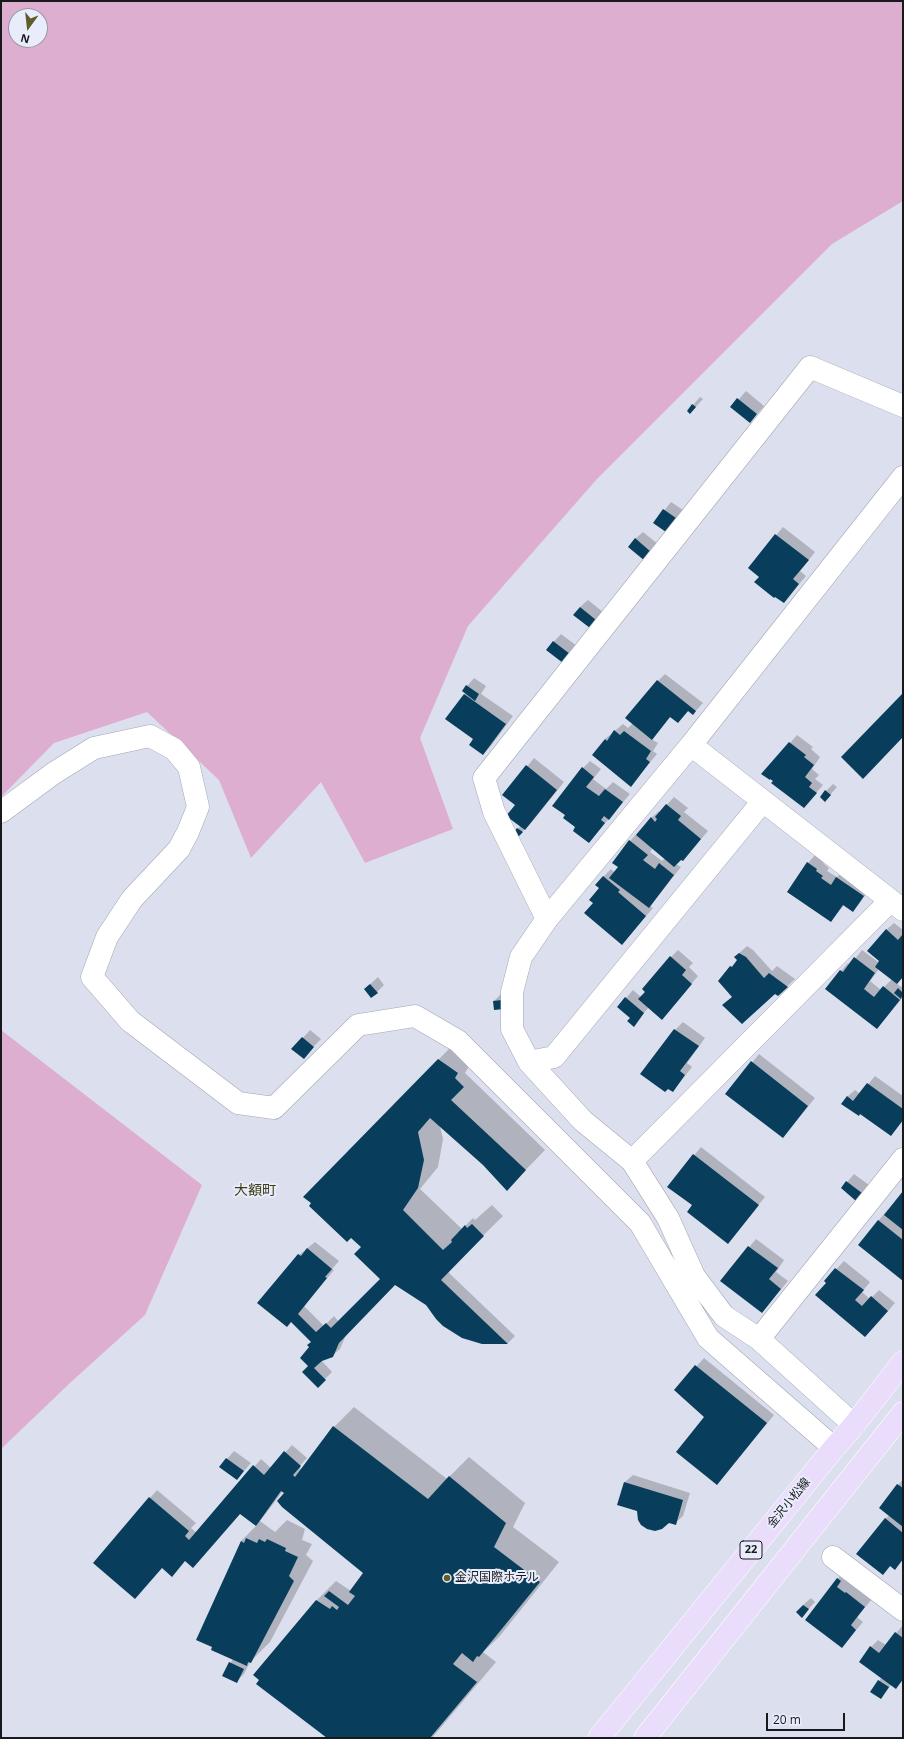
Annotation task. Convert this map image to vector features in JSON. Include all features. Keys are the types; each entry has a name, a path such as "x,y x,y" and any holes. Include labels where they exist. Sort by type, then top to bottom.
{"main road":[{"name":"金沢小松線","path":"599,1738 854,1425 903,1362"},
{"path":"645,1738 903,1413"}],"street":[{"path":"547,919 494,812 484,778 810,367 903,406"},
{"path":"854,1425 759,1338 724,1316 694,1276 668,1218 632,1161 583,1121 529,1062 512,1029 512,992 521,957 547,919 691,745 903,477"},
{"path":"1,812 54,773 94,748 150,736 174,749 189,767 198,807 179,849 132,899 108,937 92,977 130,1021 238,1103 274,1108 358,1025 415,1016 458,1041 640,1223 708,1338 834,1448"},
{"path":"632,1161 897,905 691,745"},
{"path":"529,1062 554,1057 763,801"},
{"path":"759,1338 903,1159"},
{"path":"833,1557 903,1610"}],"shaded area":[{"path":"1,1 903,1 903,201 832,244 597,479 468,626 420,738 453,829 365,863 321,782 251,858 219,780 147,712 54,743 1,797"},
{"path":"1,1030 202,1185 145,1315 70,1383 1,1449"}],"building":[{"path":"737,398 757,414 750,423 730,407"},
{"path":"692,404 696,407 690,414 687,411"},
{"path":"663,509 676,518 666,532 653,523"},
{"path":"775,534 809,560 793,579 799,584 784,603 775,597 774,598 754,582 759,577 748,568"},
{"path":"635,538 651,552 645,561 628,547"},
{"path":"580,607 596,620 590,628 573,615"},
{"path":"553,641 570,654 563,663 546,650"},
{"path":"657,680 696,711 693,715 688,711 678,723 670,717 652,740 625,718"},
{"path":"466,685 479,694 475,701 462,691"},
{"path":"903,693 903,737 863,779 841,757"},
{"path":"464,694 506,724 483,755 469,745 473,739 445,719"},
{"path":"614,730 620,735 624,731 651,751 646,759 650,762 631,787 592,755 605,739 607,741"},
{"path":"789,742 806,755 804,757 814,765 805,777 812,783 809,787 817,793 804,808 771,783 773,781 761,774"},
{"path":"526,765 557,790 525,830 506,816 515,805 502,795"},
{"path":"582,767 594,777 586,787 599,796 605,789 623,802 609,820 604,816 601,820 605,823 589,843 573,831 575,827 563,818 565,815 552,806"},
{"path":"825,790 831,795 825,802 820,797"},
{"path":"666,804 681,816 678,820 701,839 683,861 681,860 674,867 636,835 651,817 655,822 657,819 655,817"},
{"path":"517,828 523,832 518,837 513,833"},
{"path":"629,840 648,855 643,860 655,869 659,863 674,875 649,908 609,878 618,867 612,863"},
{"path":"807,862 817,869 816,871 823,876 821,878 831,885 836,877 864,896 853,912 843,905 831,922 787,892"},
{"path":"603,876 620,890 618,892 646,916 622,945 584,913 593,903 589,900 599,888 595,885"},
{"path":"886,929 898,940 903,934 903,977 897,984 875,967 879,961 867,951"},
{"path":"739,953 746,957 764,978 769,973 788,987 778,996 775,994 742,1024 722,1005 732,997 718,981 730,966 732,967 737,960 734,957"},
{"path":"670,956 686,970 682,975 692,984 662,1020 638,999 645,992 642,989"},
{"path":"854,957 875,973 864,989 874,997 883,986 900,1000 877,1029 825,989 840,970 843,972"},
{"path":"370,984 378,993 371,998 364,989"},
{"path":"898,988 903,993 901,999 894,993"},
{"path":"625,997 644,1013 634,1027 627,1021 630,1018 617,1007"},
{"path":"502,1000 504,1009 494,1010 493,1001"},
{"path":"674,1029 699,1046 680,1071 685,1075 673,1092 668,1089 665,1092 640,1074"},
{"path":"302,1037 314,1047 304,1059 291,1049"},
{"path":"438,1059 458,1073 455,1078 464,1087 451,1100 526,1170 507,1191 483,1165 430,1118 418,1132 424,1160 418,1188 403,1210 443,1250 452,1242 451,1240 465,1225 467,1228 472,1224 484,1236 441,1280 508,1344 482,1344 462,1338 443,1326 426,1305 395,1285 339,1343 333,1357 322,1361 314,1368 326,1380 318,1388 302,1372 308,1366 300,1358 309,1347 307,1345 311,1342 291,1322 287,1327 257,1303 298,1254 301,1256 307,1248 332,1269 325,1277 327,1278 298,1314 316,1332 326,1323 331,1328 380,1279 354,1254 361,1247 351,1238 347,1242 309,1206 311,1203 303,1197"},
{"path":"751,1061 808,1106 783,1138 725,1094"},
{"path":"867,1083 903,1109 903,1120 891,1136 860,1114 859,1116 841,1104 847,1096 853,1101"},
{"path":"693,1154 759,1205 728,1244 687,1212 692,1205 667,1187"},
{"path":"846,1181 862,1193 856,1201 841,1188"},
{"path":"903,1191 903,1230 884,1215"},
{"path":"878,1220 903,1240 903,1281 858,1245"},
{"path":"748,1246 778,1268 769,1279 781,1289 762,1313 720,1281"},
{"path":"835,1268 864,1290 855,1300 862,1306 871,1296 888,1311 865,1337 815,1295 826,1283 824,1281"},
{"path":"695,1365 767,1423 717,1485 676,1452 704,1417 674,1390"},
{"name":"金沢国際ホテル","path":"333,1426 428,1499 449,1476 506,1523 494,1547 540,1582 479,1657 477,1656 473,1662 462,1653 453,1664 477,1682 430,1738 327,1738 256,1684 259,1680 253,1675 316,1600 330,1609 332,1606 337,1610 339,1607 324,1596 329,1591 348,1605 355,1596 349,1592 363,1573 282,1507 277,1501 284,1493 281,1491 256,1526 240,1514 193,1568 185,1561 172,1577 162,1568 135,1599 93,1563 149,1497 189,1531 185,1536 189,1540 253,1465 264,1475 284,1451 301,1466 293,1475 295,1477"},
{"path":"226,1458 244,1471 237,1480 219,1467"},
{"path":"624,1482 683,1500 676,1525 669,1523 662,1529 655,1531 647,1529 641,1525 638,1520 637,1511 617,1505"},
{"path":"897,1484 903,1488 903,1527 879,1508"},
{"path":"885,1518 903,1533 903,1559 895,1570 890,1566 883,1575 856,1554"},
{"path":"246,1538 257,1543 259,1539 265,1542 267,1539 286,1548 285,1551 298,1557 289,1576 294,1581 251,1663 248,1662 247,1666 211,1650 212,1647 196,1640 241,1541 244,1543"},
{"path":"837,1578 841,1581 837,1587 865,1607 851,1625 856,1630 842,1648 805,1620"},
{"path":"803,1605 809,1609 802,1618 796,1612"},
{"path":"895,1632 903,1638 903,1679 896,1689 859,1662 870,1646 879,1653"},
{"path":"229,1662 244,1669 237,1683 222,1676"},
{"path":"878,1680 889,1687 881,1699 870,1692"}],"place":[{"name":"金沢国際ホテル","path":"447,1578"}],"district":[{"name":"大額町","path":"255,1191"}]}
